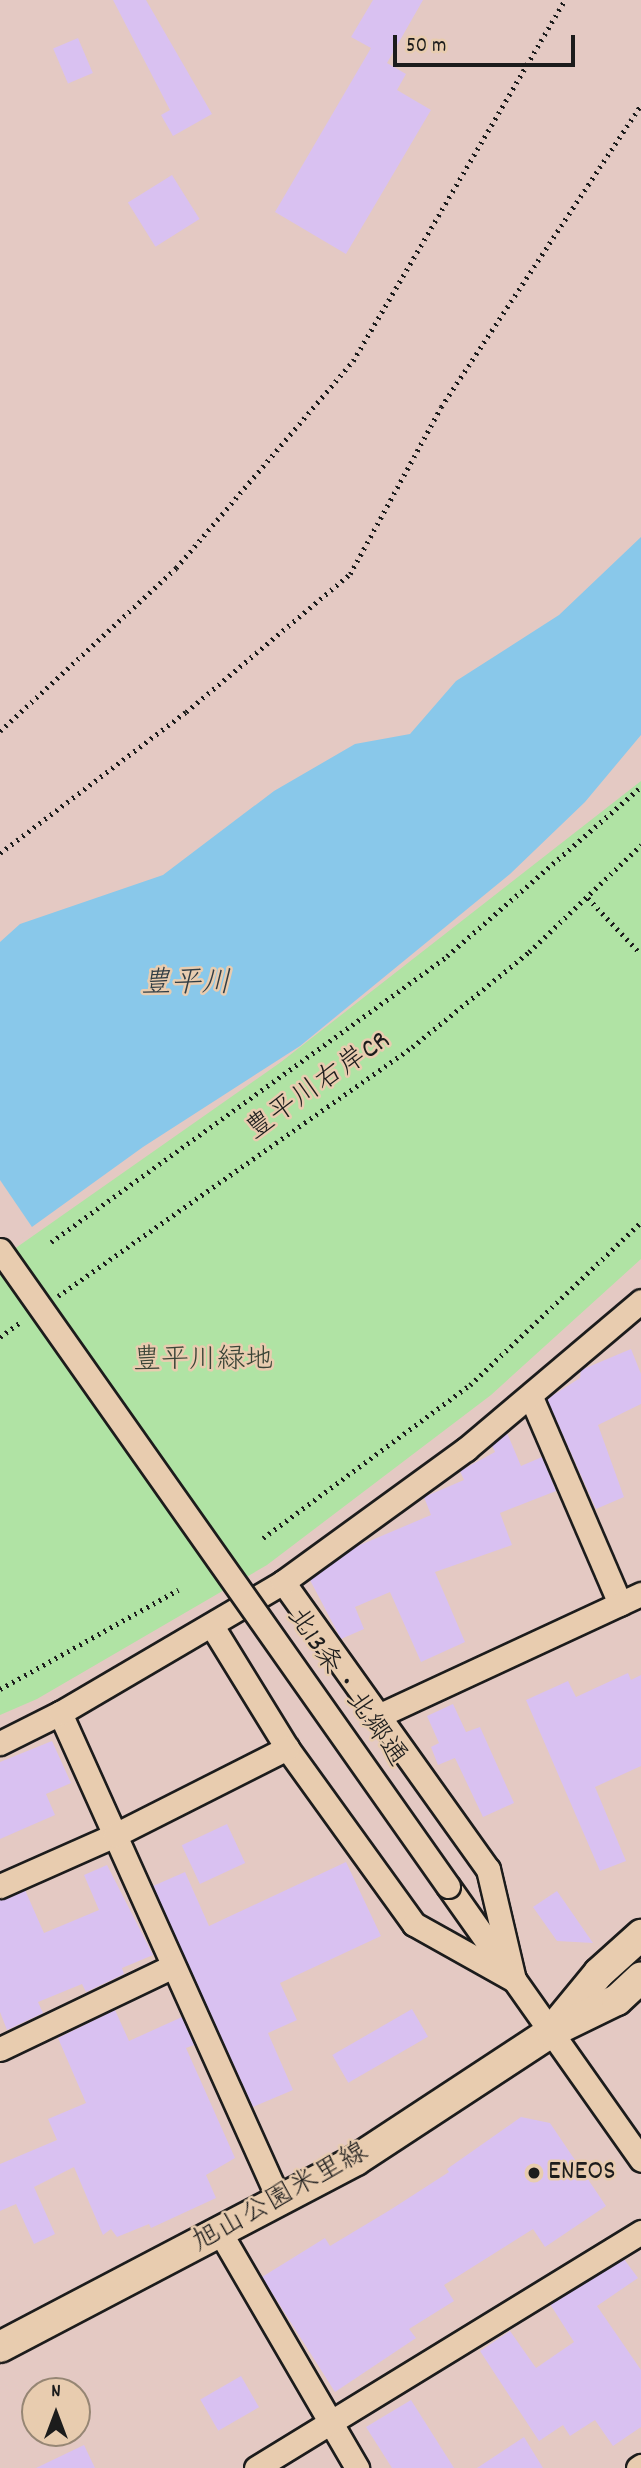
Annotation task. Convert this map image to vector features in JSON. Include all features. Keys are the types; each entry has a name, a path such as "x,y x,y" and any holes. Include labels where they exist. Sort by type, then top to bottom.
{"main road":[{"name":"旭山公園米里線","path":"551,2032 599,1973 641,1935"},
{"name":"旭山公園米里線","path":"0,2347 280,2202 479,2083 551,2032 617,2000 641,1978"}],"street":[{"name":"北13条・北郷通","path":"0,1250 641,2160"},
{"path":"0,1743 60,1713 283,1582 531,1397 641,1301"},
{"path":"531,1397 620,1604"},
{"path":"283,1582 488,1869 514,1980"},
{"path":"378,1716 641,1594"},
{"path":"212,1626 287,1748 414,1924 514,1980"},
{"path":"60,1713 171,1967 280,2202"},
{"path":"0,1886 115,1835 287,1748"},
{"path":"0,2047 171,1967"},
{"path":"256,2468 331,2427 641,2232"},
{"path":"221,2234 357,2468"}],"path":[{"path":"0,731 176,568 354,361 565,0"},
{"path":"0,853 186,712 350,573 441,407 641,105"},
{"path":"51,1242 447,956 641,788"},
{"name":"豊平川右岸CR","path":"56,1298 412,1047 588,898 641,845"},
{"path":"588,898 641,954"},
{"path":"263,1538 470,1385 641,1222"},
{"path":"0,1337 33,1314"},
{"path":"0,1689 178,1590"}],"green space":[{"name":"豊平川緑地","path":"641,781 641,1259 491,1395 267,1565 37,1699 0,1715 0,1259 281,1062"}],"water":[{"name":"豊平川","path":"641,537 641,735 585,802 510,874 300,1046 143,1147 0,1250 0,942 20,924 163,875 274,791 355,744 410,734 456,681 559,615"}],"pier":[{"path":"0,1180 34,1230 0,1254"}],"building":[{"path":"113,0 146,0 212,114 173,136 161,115 170,110"},
{"path":"373,0 423,0 387,63 406,74 397,90 431,110 346,254 275,212 371,48 351,37"},
{"path":"78,38 93,73 68,84 53,49"},
{"path":"172,175 200,219 155,247 128,203"},
{"path":"631,1349 641,1374 641,1404 598,1425 624,1497 596,1509 547,1399 580,1378 581,1370"},
{"path":"507,1433 521,1466 542,1457 556,1491 500,1513 512,1545 435,1572 465,1642 421,1662 390,1592 355,1607 364,1629 341,1639 310,1580 353,1548 431,1515 424,1497 464,1480 460,1471 495,1452 492,1445"},
{"path":"628,1673 631,1680 641,1675 641,1766 595,1787 626,1861 600,1871 526,1700 568,1681 576,1697"},
{"path":"453,1704 466,1732 480,1727 514,1803 483,1817 455,1758 438,1765 431,1747 439,1743 427,1716"},
{"path":"52,1741 71,1783 46,1794 55,1815 0,1839 0,1762"},
{"path":"227,1824 245,1863 200,1884 182,1845"},
{"path":"346,1862 381,1936 280,1983 297,2020 268,2033 293,2090 253,2107 153,1886 185,1872 209,1926"},
{"path":"107,1865 153,1955 122,1968 124,1974 86,1992 82,1984 38,2002 43,2013 7,2030 0,2012 0,1900 25,1890 44,1933 99,1910 84,1875"},
{"path":"557,1891 593,1943 557,1941 533,1907"},
{"path":"412,2009 428,2037 348,2083 332,2055"},
{"path":"115,2010 129,2041 182,2017 194,2045 186,2048 235,2158 206,2175 216,2198 151,2228 149,2224 117,2237 111,2229 103,2235 74,2167 34,2187 55,2234 34,2244 16,2204 0,2211 0,2164 57,2140 48,2119 86,2103 58,2038"},
{"path":"521,2117 550,2123 606,2206 545,2247 533,2229 444,2285 454,2301 409,2329 416,2338 335,2392 262,2277 325,2238 330,2246 390,2210 449,2172 447,2169"},
{"path":"624,2259 638,2278 597,2306 641,2370 641,2427 613,2446 595,2420 570,2436 563,2425 539,2441 480,2351 510,2331 536,2368 574,2342 550,2304"},
{"path":"241,2376 259,2407 218,2431 200,2400"},
{"path":"411,2400 454,2468 392,2468 366,2427"},
{"path":"524,2437 543,2468 477,2468"},
{"path":"85,2447 95,2468 36,2468"}],"place":[{"name":"ENEOS","path":"534,2173"}]}
